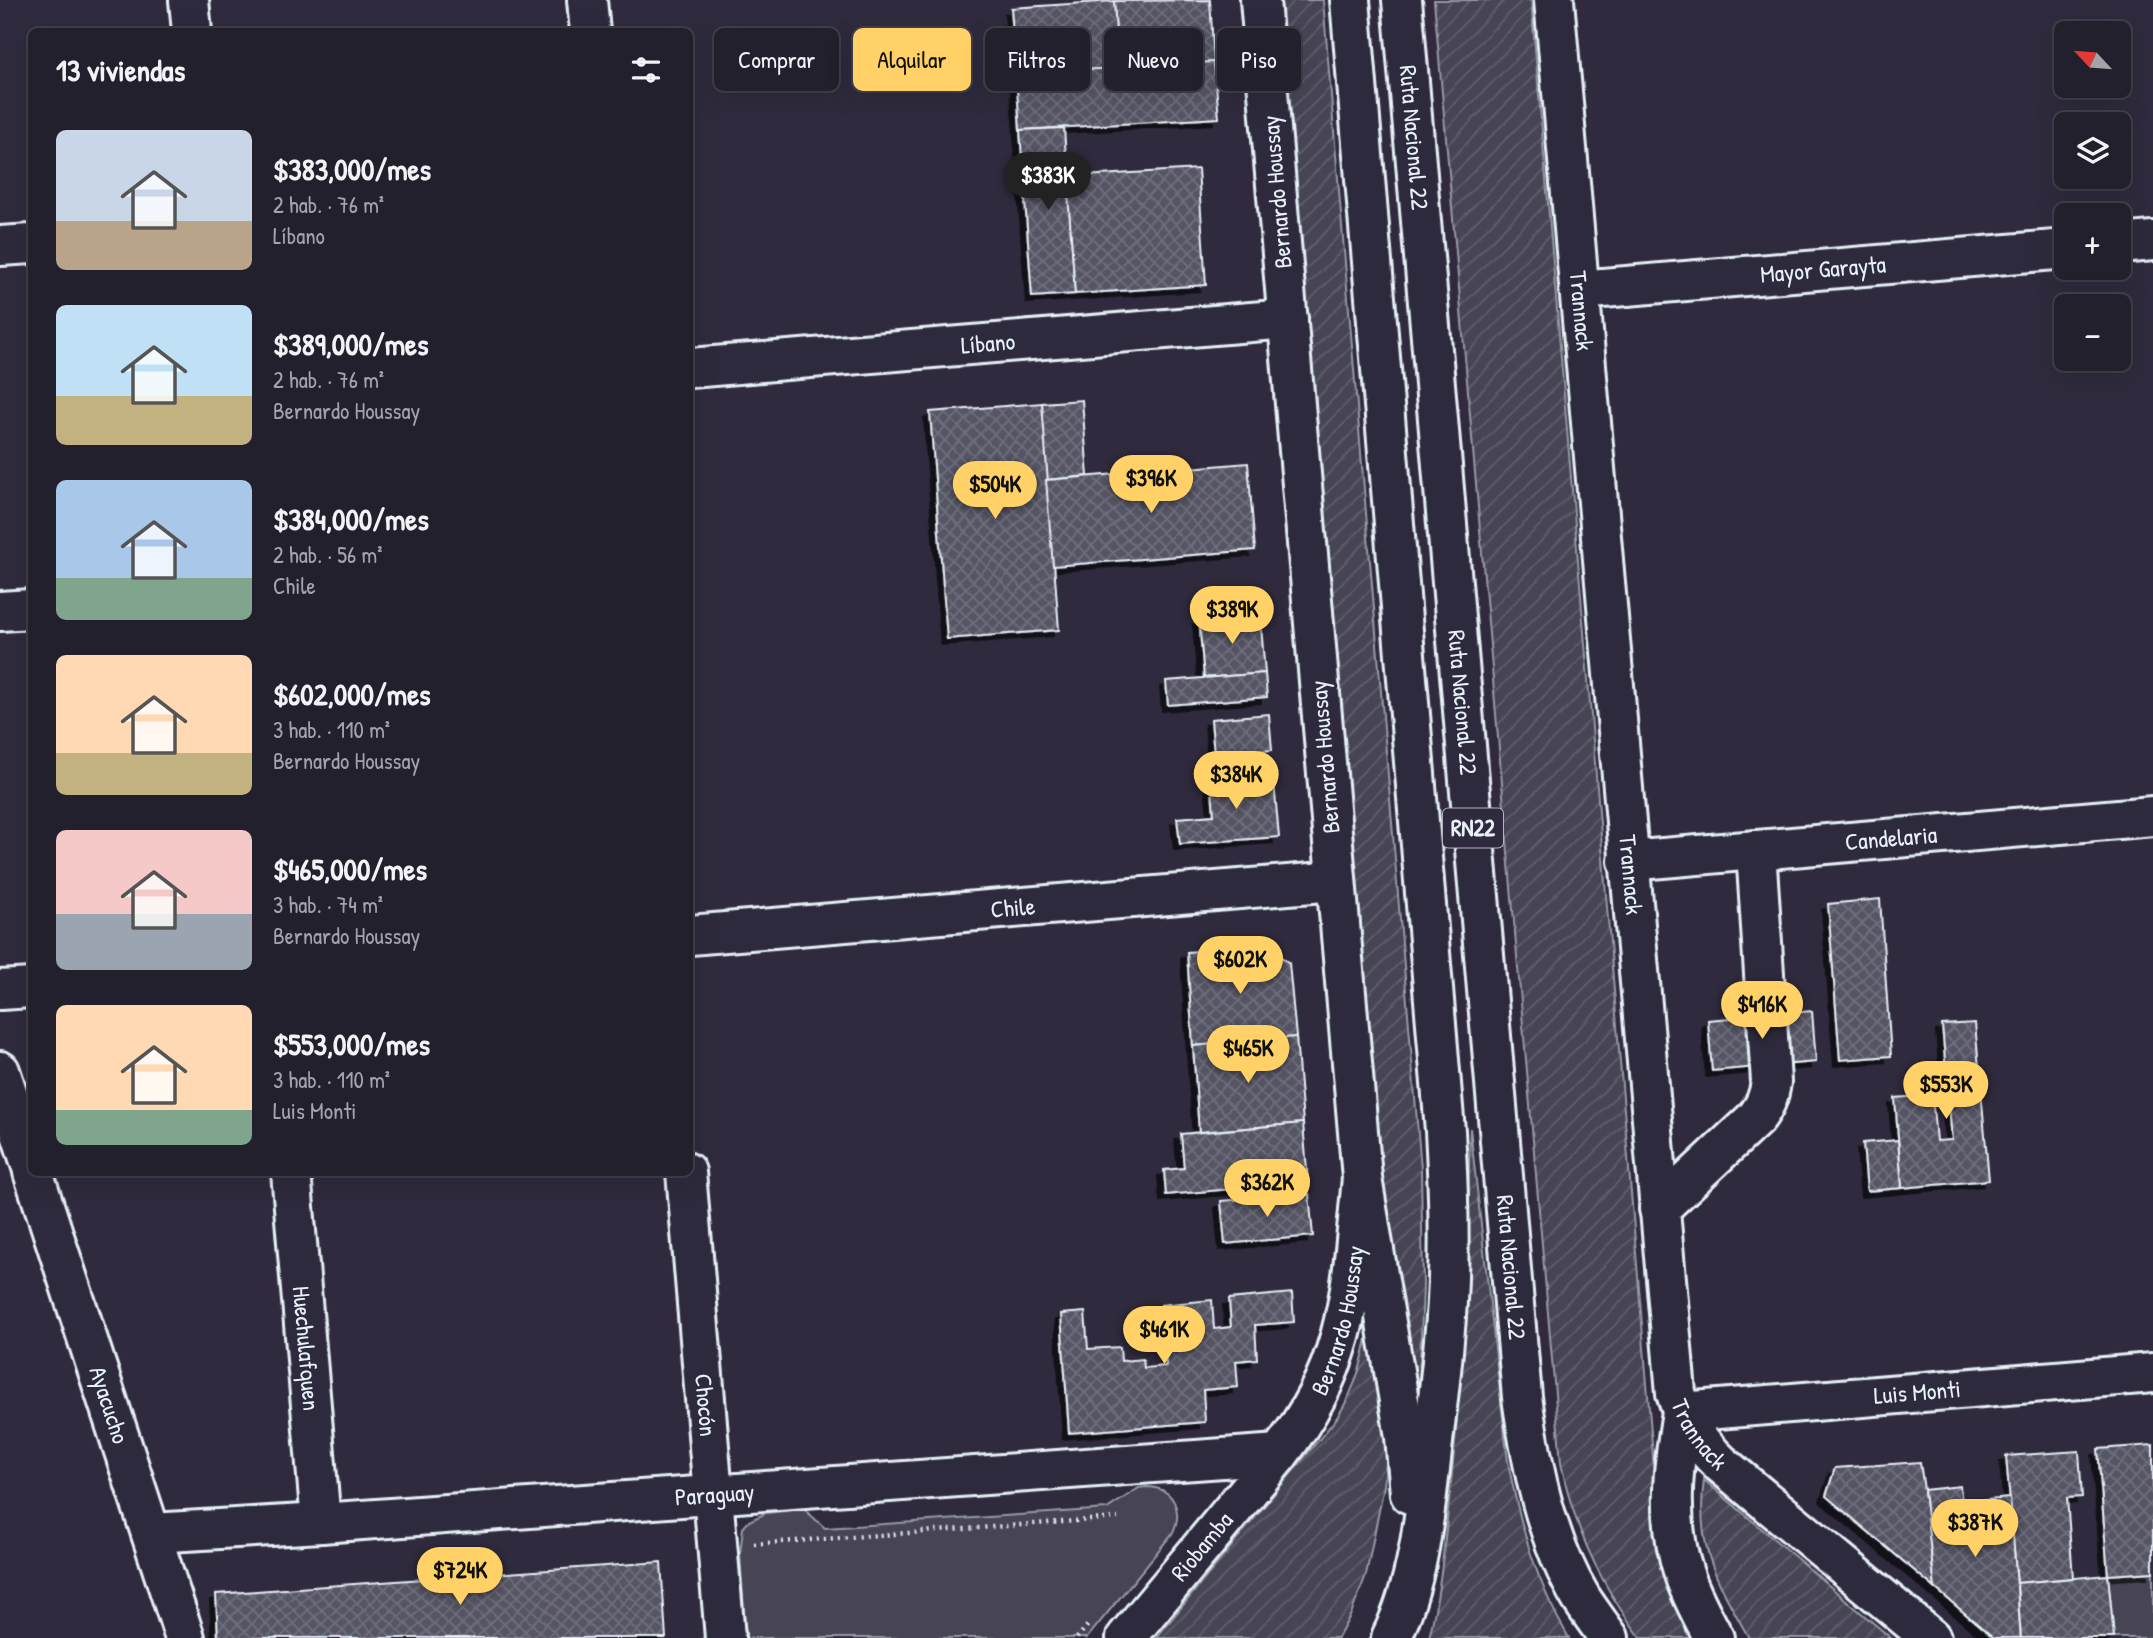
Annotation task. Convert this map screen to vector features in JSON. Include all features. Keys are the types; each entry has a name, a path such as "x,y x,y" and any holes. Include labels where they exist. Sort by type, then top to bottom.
{"street":[{"path":"189,0 192,28"},
{"path":"587,0 590,28"},
{"name":"Bernardo Houssay","path":"1260,0 1362,1178 1351,1292 1333,1364 1318,1398 1299,1429 1279,1454"},
{"name":"RN22","path":"1350,0 1446,1131 1448,1187 1445,1338 1425,1513 1412,1576 1398,1625 1391,1638"},
{"name":"Trannack","path":"1554,0 1673,1369 1682,1412 1690,1430 1720,1463 1931,1638"},
{"name":"Ruta Nacional 22","path":"1404,9 1522,1397 1530,1454 1542,1506 1560,1555 1581,1598 1609,1638"},
{"path":"2131,243 2153,241"},
{"path":"0,246 28,244"},
{"name":"Mayor Garayta","path":"1579,290 2054,250"},
{"name":"Líbano","path":"693,368 1288,319"},
{"path":"0,611 28,609"},
{"name":"Candelaria","path":"1628,861 2153,816"},
{"path":"1659,1209 1756,1118 1770,1092 1756,850"},
{"name":"Chile","path":"693,934 1336,881"},
{"path":"0,990 28,988"},
{"path":"0,1071 28,1155"},
{"name":"Ayacucho","path":"34,1176 185,1638"},
{"name":"Huechulafquen","path":"291,1176 321,1523"},
{"name":"Chocón","path":"686,1176 725,1638"},
{"path":"1362,1178 1405,1437 1412,1576"},
{"name":"Luis Monti","path":"1682,1412 2153,1373"},
{"path":"1682,1412 1673,1471 1675,1543 1684,1575 1714,1638"},
{"name":"Paraguay","path":"151,1533 1279,1454"},
{"name":"Riobamba","path":"1126,1638 1279,1454"}],"path":[{"path":"748,1545 1118,1518"}],"shaded area":[{"path":"1280,0 1323,0 1421,1169 1423,1286 1417,1438 1381,1204 1288,91 1301,91 1301,28 1282,28"},
{"path":"1434,0 1531,0 1662,1563 1669,1592 1691,1638 1641,1638 1613,1598 1591,1556 1573,1511 1561,1463"},
{"path":"1470,1128 1508,1462 1518,1508 1538,1575 1569,1638 1429,1638 1441,1570 1458,1408"},
{"path":"1372,1313 1388,1441 1384,1486 1366,1575 1351,1614 1338,1638 1156,1638 1344,1407 1363,1355"},
{"path":"1704,1480 1891,1638 1749,1638 1711,1563 1703,1525"},
{"path":"1139,1488 1164,1491 1174,1502 1177,1517 1172,1534 1087,1638 746,1638 740,1554 743,1528 749,1521 766,1513 804,1509 825,1528 1107,1509"},
{"path":"2153,1572 2153,1638 2114,1638 2108,1575"}],"building":[{"path":"1210,0 1214,62 1203,63 1203,28 1116,28 1114,1"},
{"path":"1114,1 1116,28 1104,28 1104,69 1090,70 1090,28 1013,28 1011,8"},
{"path":"1214,62 1219,118 1020,130 1017,91 1090,91 1090,70 1104,69 1104,91 1203,91 1203,63"},
{"path":"1064,128 1075,294 1032,297 1020,130"},
{"path":"1198,169 1206,285 1075,294 1067,177"},
{"path":"1082,400 1088,476 1046,480 1042,403"},
{"path":"1042,403 1059,630 947,639 930,412"},
{"path":"1248,463 1255,550 1053,566 1046,480"},
{"path":"1260,614 1265,673 1204,678 1199,619"},
{"path":"1265,673 1267,697 1168,705 1166,681"},
{"path":"1269,714 1272,750 1214,755 1211,719"},
{"path":"1273,771 1279,837 1180,844 1177,818 1214,815 1211,776"},
{"path":"1880,899 1891,1056 1840,1060 1828,904"},
{"path":"1267,946 1289,963 1296,1037 1193,1046 1187,952"},
{"path":"1812,1011 1816,1062 1712,1071 1708,1020"},
{"path":"1975,1023 1989,1180 1902,1188 1895,1098 1932,1095 1936,1141 1952,1140 1942,1025"},
{"path":"1296,1037 1303,1123 1199,1132 1193,1046"},
{"path":"1303,1123 1308,1182 1166,1195 1164,1170 1184,1168 1181,1134"},
{"path":"1898,1140 1902,1188 1867,1191 1863,1143"},
{"path":"1309,1194 1313,1236 1225,1244 1221,1201"},
{"path":"1292,1293 1294,1322 1255,1325 1257,1359 1236,1361 1238,1387 1203,1390 1205,1422 1069,1433 1061,1314 1085,1312 1088,1349 1120,1347 1121,1361 1143,1359 1144,1368 1166,1366 1161,1305 1212,1300 1214,1329 1231,1327 1229,1299"},
{"path":"2153,1445 2153,1572 2108,1575 2098,1449"},
{"path":"2079,1451 2082,1497 2067,1498 2073,1578 2017,1583 2006,1456"},
{"path":"1920,1462 1935,1588 1826,1496 1835,1468"},
{"path":"1960,1486 1962,1502 2010,1498 2021,1638 1994,1638 1935,1588 1924,1490"},
{"path":"661,1562 666,1638 218,1638 216,1594"},
{"path":"2108,1575 2114,1638 2021,1638 2017,1583"}]}
